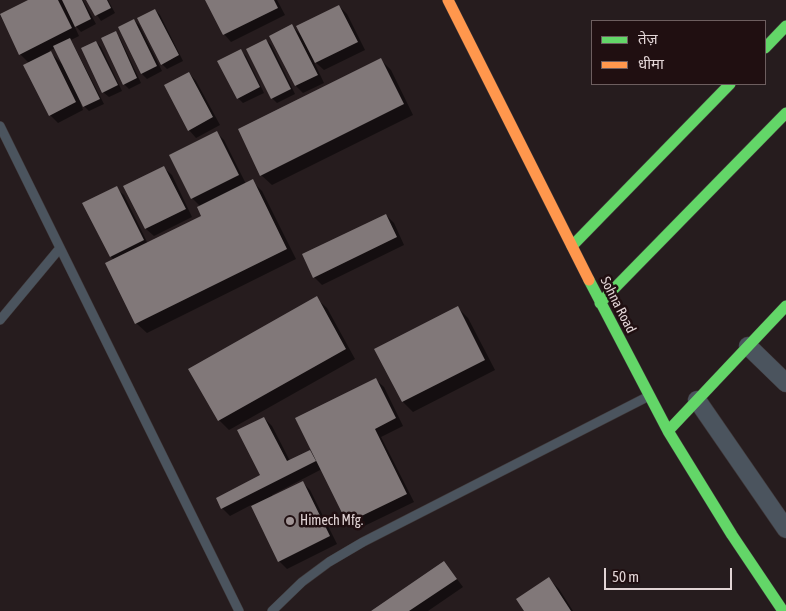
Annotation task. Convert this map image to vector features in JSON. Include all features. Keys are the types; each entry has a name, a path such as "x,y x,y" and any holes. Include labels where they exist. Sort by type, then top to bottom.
{"street":[{"name":"Sohna Road","path":"448,0 600,303 668,431 736,542 783,611"},
{"path":"766,47 786,26"},
{"path":"572,246 729,85"},
{"path":"600,303 786,114"},
{"path":"668,431 786,306"},
{"path":"748,346 786,383"},
{"path":"697,400 786,529"}],"lane":[{"path":"0,126 239,611"},
{"path":"0,320 60,248"},
{"path":"272,611 308,577 363,542 649,396"}],"building":[{"path":"28,0 58,0 72,28 19,55 0,14"},
{"path":"62,0 82,0 91,19 75,27"},
{"path":"86,0 107,0 111,8 95,16"},
{"path":"205,0 274,0 278,8 223,35"},
{"path":"339,5 358,42 315,63 296,26"},
{"path":"155,9 179,55 161,65 137,18"},
{"path":"134,19 157,66 141,74 118,27"},
{"path":"292,24 318,75 295,86 269,36"},
{"path":"116,31 137,78 123,85 101,38"},
{"path":"70,38 100,99 83,107 53,46"},
{"path":"266,39 291,89 271,99 246,49"},
{"path":"96,41 118,85 102,93 81,48"},
{"path":"241,49 260,87 237,99 217,61"},
{"path":"51,51 76,102 49,116 23,65"},
{"path":"381,58 404,104 260,176 238,129"},
{"path":"189,72 213,117 188,131 164,85"},
{"path":"217,131 239,175 191,199 169,155"},
{"path":"164,166 186,209 145,229 123,186"},
{"path":"253,179 287,249 135,324 105,263 201,216 197,207"},
{"path":"117,186 144,240 110,257 82,203"},
{"path":"386,214 397,237 313,278 302,254"},
{"path":"317,296 346,349 218,421 188,369"},
{"path":"458,306 485,360 402,402 374,349"},
{"path":"376,378 396,418 375,429 407,494 347,523 295,418"},
{"path":"264,417 287,461 310,450 316,461 221,509 216,498 260,475 237,430"},
{"name":"Himech Mfg.","path":"303,481 330,536 278,562 251,506"},
{"path":"444,561 457,579 409,611 371,611"},
{"path":"549,577 571,611 524,611 516,599"}],"traffic: fast":[{"path":"766,47 786,26"},
{"path":"572,246 729,85"},
{"path":"600,303 786,113"},
{"path":"589,280 668,431 732,535 783,611"},
{"path":"668,431 786,306"}],"traffic: slow":[{"path":"448,0 589,280"}],"place":[{"name":"Himech Mfg.","path":"290,521"}]}
